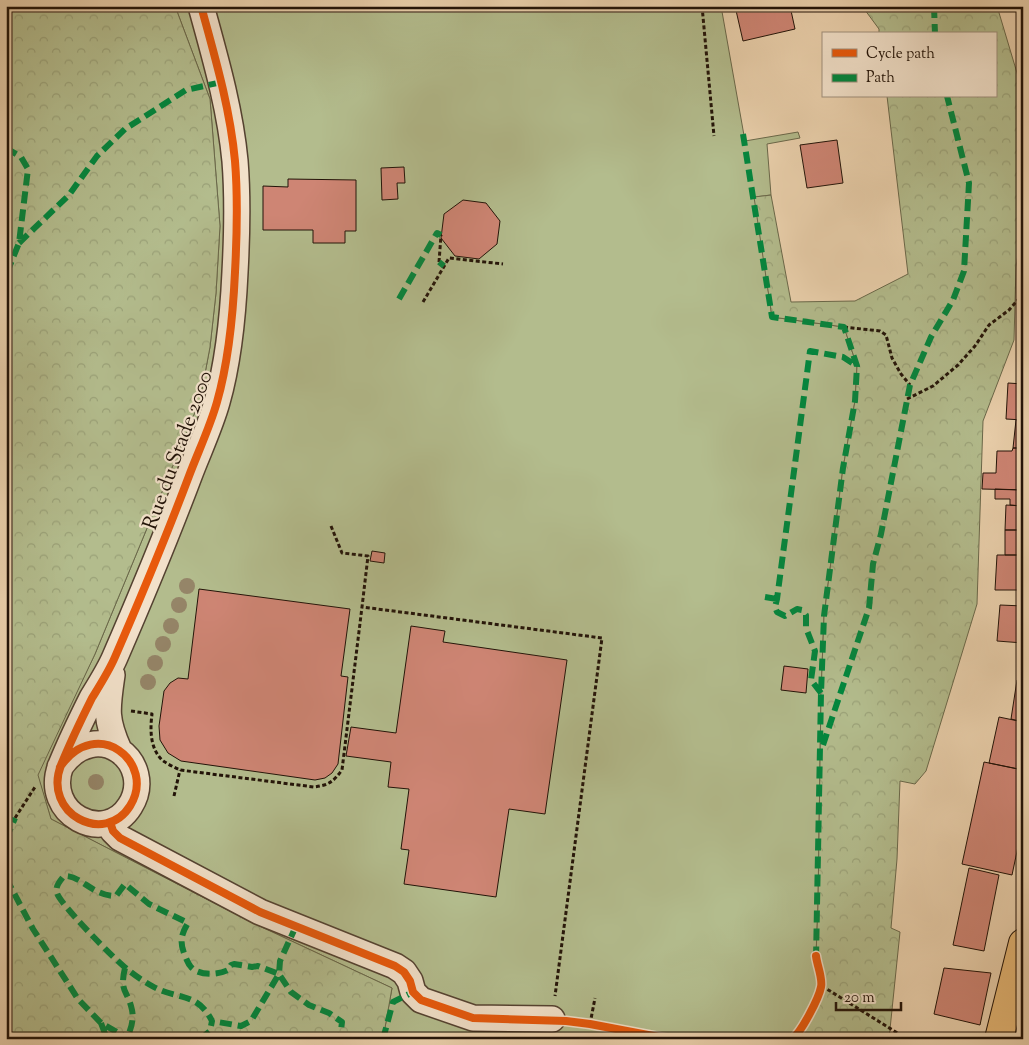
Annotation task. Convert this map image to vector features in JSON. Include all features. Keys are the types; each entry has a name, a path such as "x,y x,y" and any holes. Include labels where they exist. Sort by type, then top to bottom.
{"main road":[{"path":"999,1039 1023,942"}],"street":[{"name":"Rue du Stade 2000","path":"114,660 107,708 110,730 119,750 132,764 137,783 130,807 121,816 110,822 97,824 84,822 72,816 63,806 57,787 60,767 90,702 114,660 177,507 217,403 229,349 237,228 235,160 222,82 202,6"},
{"path":"60,767 68,756 79,748 93,744 107,745 119,750"},
{"path":"110,822 113,831 120,838 260,912 395,966 404,972 410,981 413,992 421,1000 473,1018 552,1019"}],"path":[{"path":"702,6 714,136"},
{"path":"438,262 441,235"},
{"path":"423,302 449,258 503,264"},
{"path":"907,399 933,386 958,365 975,346 989,325 1010,310 1023,294"},
{"path":"844,327 880,330 886,335 892,358 910,385"},
{"path":"107,708 152,714 150,725 152,742 162,759 180,770 314,787 327,785 336,779 342,770 368,556 342,552 331,526"},
{"path":"362,607 602,638 552,1019"},
{"path":"174,796 180,770"},
{"path":"15,818 39,781"},
{"path":"822,986 906,1039"},
{"path":"590,1024 595,998"}],"green space":[{"path":"6,6 175,6 210,99 220,226 216,293 210,347 200,400 95,654 38,775 51,819 253,923 392,988 383,1039 6,1039"},
{"path":"175,6 721,6 745,141 798,132 800,138 767,144 771,195 755,197 772,317 844,327 857,366 855,401 843,468 824,616 816,956 822,986 805,1022 792,1039 383,1039 392,988 253,923 51,819 37,774 95,654 200,400 210,347 216,293 220,226 210,99"},
{"path":"862,6 997,6 1023,93 1023,221 1016,267 1014,340 983,421 977,604 926,771 915,784 900,781 897,859 891,928 900,932 889,1039 792,1039 805,1022 822,986 816,956 824,616 843,468 855,401 857,366 844,327 772,317 754,197 771,195 791,302 855,301 908,274 887,98 996,98 996,32 879,32 879,29"}],"building":[{"path":"735,6 790,6 795,29 743,41"},
{"path":"837,140 843,183 807,188 800,145"},
{"path":"404,167 405,183 397,183 398,199 382,200 381,168"},
{"path":"288,179 356,180 356,231 345,231 345,243 313,243 313,230 263,230 263,186 288,187"},
{"path":"463,200 486,203 500,221 497,244 479,259 455,256 441,238 444,214"},
{"path":"1023,360 1023,384 1018,383"},
{"path":"1008,383 1023,384 1023,420 1006,419"},
{"path":"1016,420 1023,420 1023,448 1013,448"},
{"path":"1013,448 1023,448 1023,490 982,489 983,473 996,473 997,451 1012,451"},
{"path":"995,489 1023,490 1023,506 1010,505 1010,499 995,499"},
{"path":"1006,505 1023,506 1023,530 1005,530"},
{"path":"1005,530 1023,530 1023,555 1005,555"},
{"path":"372,551 385,553 384,563 370,561"},
{"path":"997,555 1023,555 1023,590 995,590"},
{"path":"199,589 350,609 341,676 348,677 338,764 332,773 325,778 315,780 181,761 168,753 160,740 159,726 164,691 170,683 178,678 188,679"},
{"path":"1000,605 1023,606 1023,643 997,641"},
{"path":"411,626 445,631 443,642 567,660 545,814 509,809 496,897 404,884 409,850 401,849 409,789 388,787 391,762 346,756 351,727 396,733"},
{"path":"784,666 808,669 806,693 781,690"},
{"path":"1017,680 1023,681 1023,722 1011,719"},
{"path":"999,717 1023,722 1023,770 989,763"},
{"path":"984,762 1023,770 1023,823 1012,875 962,864"},
{"path":"969,868 999,875 984,951 953,945"},
{"path":"944,968 991,973 980,1025 934,1014"}],"marked path":[{"path":"934,6 935,32"},
{"path":"19,243 69,195 97,156 125,129 186,90 222,82"},
{"path":"823,745 869,608 873,564 881,534 910,385 931,337 953,300 964,271 969,183 948,98"},
{"path":"743,134 772,317 844,327 857,366 855,401 843,468 824,616 816,959"},
{"path":"6,148 21,157 28,169 19,243 6,275"},
{"path":"399,299 437,233 441,235"},
{"path":"439,262 444,266"},
{"path":"821,693 811,680 815,651 806,628 806,615 802,610 797,609 785,616 777,612 775,607 810,351 843,357 857,366"},
{"path":"765,597 777,599"},
{"path":"6,839 15,818"},
{"path":"200,1039 210,1031 212,1021 206,1011 193,1000 161,990 145,982 111,955 60,899 57,888 64,876 76,879 100,893 108,895 116,896 125,884 149,904 188,923 183,932 182,947 189,965 194,970 209,974 219,973 228,970 234,964 258,966 279,974 251,1021 241,1026 212,1021"},
{"path":"6,878 33,929 78,999 101,1023 129,1039"},
{"path":"296,926 280,961 279,974 291,992 309,1005 329,1013 342,1022 340,1039"},
{"path":"125,968 123,982 133,1014 127,1038"},
{"path":"383,1039 393,1002 413,992"},
{"path":"101,1023 107,1039"}],"cycle path":[{"path":"60,767 75,752 90,745 106,745 119,750 129,761 136,774 136,790 130,806 119,818 106,823 92,824 79,819 68,810 60,798 57,782 61,765 76,731 113,662 144,589 211,421 225,370 232,321 234,288 237,230 236,175 233,141 226,102 201,6"},
{"path":"110,822 113,831 120,838 260,912 395,966 404,972 410,981 413,992 421,1000 473,1018 566,1021 669,1039"},
{"path":"792,1039 805,1023 820,992 821,980 816,956"}]}
